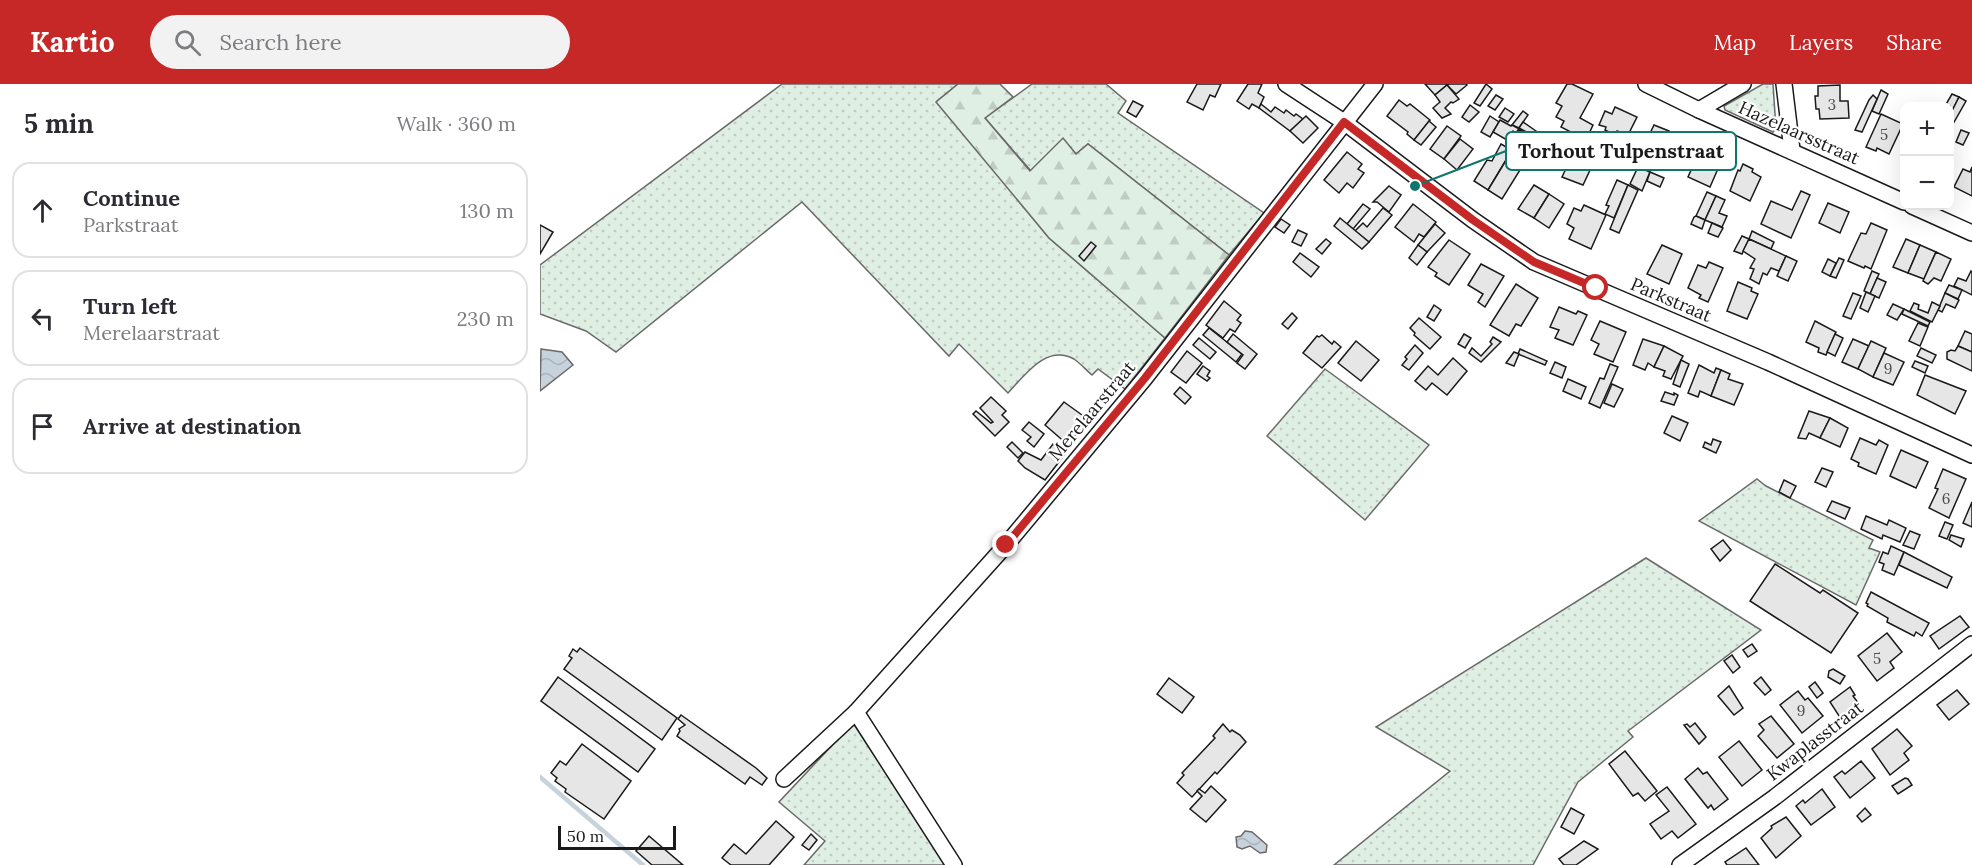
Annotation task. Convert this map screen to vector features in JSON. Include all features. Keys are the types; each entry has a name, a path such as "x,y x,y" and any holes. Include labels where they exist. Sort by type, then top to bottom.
{"street":[{"name":"Parkstraat","path":"1286,84 1344,122 1473,220 1534,262 1768,362 1972,455"},
{"name":"Merelaarstraat","path":"784,779 856,712 1006,545 1145,378 1375,84"},
{"name":"Hazelaarsstraat","path":"1646,84 1900,200"},
{"path":"1699,110 1743,84"},
{"path":"1785,84 1792,150"},
{"path":"1921,210 1972,233"},
{"name":"Kwaplasstraat","path":"1680,865 1775,797 1972,644"},
{"path":"856,712 954,865"}],"green space":[{"path":"782,84 958,84 937,101 1049,238 1165,338 1125,389 1098,369 1092,375 1074,359 1064,355 1054,355 1045,358 1029,370 1008,393 959,344 949,356 802,202 616,352 586,331 540,314 540,265"},
{"path":"958,84 1000,84 1013,97 985,118 1030,171 1063,138 1076,154 1088,144 1229,255 1165,338 1049,238 936,102"},
{"path":"1032,84 1106,84 1126,101 1118,113 1264,213 1229,255 1088,144 1076,154 1063,139 1031,171 985,118"},
{"path":"1763,84 1773,84 1776,129 1773,132 1725,110 1724,106"},
{"path":"1325,369 1429,445 1365,520 1267,436"},
{"path":"1757,479 1766,486 1873,540 1869,548 1880,552 1856,605 1699,521"},
{"path":"1646,558 1761,630 1628,731 1633,737 1578,782 1533,865 1334,865 1450,771 1376,727"},
{"path":"853,723 947,865 804,865 825,841 779,802"}],"water":[{"path":"541,349 562,352 573,365 540,391"},
{"path":"1245,831 1252,832 1267,845 1266,852 1260,853 1250,846 1242,849 1237,847 1236,837 1241,836"}],"building":[{"path":"1197,84 1221,84 1215,97 1210,95 1203,110 1187,102"},
{"path":"1248,84 1262,84 1258,93 1264,97 1259,108 1252,104 1249,109 1237,101"},
{"path":"1425,84 1446,84 1447,85 1435,95"},
{"path":"1486,84 1492,89 1480,106 1474,103"},
{"path":"1567,84 1593,94 1580,118 1593,125 1586,140 1561,127 1564,121 1556,117 1562,106 1556,103"},
{"path":"1447,85 1467,85 1456,94"},
{"path":"1447,85 1459,99 1451,102 1445,108 1451,114 1442,118 1433,108 1440,102 1435,95"},
{"path":"1840,85 1840,101 1848,101 1849,118 1820,119 1815,96 1818,96 1818,86"},
{"path":"1881,90 1888,94 1879,114 1872,111"},
{"path":"1952,94 1959,97 1954,107 1954,102 1947,102"},
{"path":"1496,95 1503,99 1495,110 1488,106"},
{"path":"1873,95 1877,99 1862,132 1855,130 1869,100"},
{"path":"1959,97 1966,101 1954,122 1954,107"},
{"path":"1399,100 1407,106 1410,104 1430,120 1414,140 1407,134 1408,132 1387,116"},
{"path":"1133,101 1143,106 1136,117 1127,112"},
{"path":"1261,104 1271,112 1275,107 1284,113 1286,110 1303,119 1290,131 1259,108"},
{"path":"1470,105 1479,112 1469,122 1462,117"},
{"path":"1615,107 1637,117 1628,135 1617,131 1615,135 1605,130 1606,127 1599,125 1605,111 1612,114"},
{"path":"1505,108 1514,114 1508,122 1499,117"},
{"path":"1523,111 1528,115 1519,128 1512,125"},
{"path":"1881,114 1900,123 1900,130 1889,154 1877,148 1876,151 1866,147"},
{"path":"1306,116 1318,128 1303,143 1290,131"},
{"path":"1490,116 1499,122 1490,137 1481,132"},
{"path":"1500,120 1523,131 1518,130 1516,133 1513,131 1507,140 1493,132"},
{"path":"1429,121 1436,127 1421,145 1414,140"},
{"path":"1523,122 1536,131 1532,135 1519,128"},
{"path":"1654,125 1669,131 1660,151 1645,144"},
{"path":"1447,126 1461,136 1444,159 1430,149"},
{"path":"1961,130 1969,133 1963,145 1956,142"},
{"path":"1669,132 1684,138 1674,169 1663,165 1667,155 1660,151"},
{"path":"1460,139 1473,149 1457,170 1444,159"},
{"path":"1501,144 1508,148 1507,153 1510,148 1512,150 1488,190 1474,181 1487,160 1492,161"},
{"path":"1702,146 1716,154 1724,155 1710,187 1688,177"},
{"path":"1347,152 1362,164 1358,169 1364,173 1353,188 1347,183 1339,193 1324,180"},
{"path":"1508,157 1516,162 1514,166 1520,170 1502,199 1488,190"},
{"path":"1571,158 1591,168 1583,185 1562,177"},
{"path":"1743,164 1753,169 1752,172 1761,177 1750,201 1730,191 1738,170 1740,171"},
{"path":"1638,167 1650,172 1642,191 1630,184"},
{"path":"1972,167 1972,196 1954,187 1963,169 1970,172"},
{"path":"1650,172 1664,178 1660,187 1647,181"},
{"path":"1617,180 1628,185 1614,218 1605,214 1609,206 1606,205"},
{"path":"1534,185 1549,194 1534,218 1518,209"},
{"path":"1628,185 1638,190 1619,233 1610,229"},
{"path":"1389,186 1401,195 1389,212 1377,202 1373,202"},
{"path":"1801,191 1810,195 1791,238 1761,224 1771,201 1792,210"},
{"path":"1707,192 1716,196 1705,220 1696,216"},
{"path":"1549,194 1564,204 1549,228 1534,218"},
{"path":"1716,196 1725,200 1719,213 1727,216 1722,227 1705,220"},
{"path":"1828,203 1849,212 1840,233 1819,223"},
{"path":"1363,204 1370,209 1353,229 1347,224"},
{"path":"1413,204 1436,222 1424,237 1419,234 1414,242 1395,227"},
{"path":"1584,205 1606,215 1591,249 1569,239 1574,228 1567,224 1574,208 1581,211"},
{"path":"1383,208 1392,215 1369,242 1355,231 1363,223 1367,227"},
{"path":"1696,216 1705,220 1702,229 1691,224"},
{"path":"1340,218 1369,242 1362,249 1334,226"},
{"path":"1281,219 1290,225 1284,233 1275,227"},
{"path":"1712,223 1723,228 1718,237 1708,233"},
{"path":"1871,223 1887,230 1871,269 1848,261 1861,233 1866,234"},
{"path":"1435,224 1445,233 1427,252 1418,245"},
{"path":"540,225 553,232 540,254"},
{"path":"1298,230 1307,234 1301,246 1292,242"},
{"path":"1752,231 1774,242 1771,249 1749,239"},
{"path":"1742,236 1749,239 1742,254 1734,251"},
{"path":"1326,239 1331,243 1322,254 1316,249"},
{"path":"1749,239 1786,256 1779,271 1771,268 1767,275 1763,273 1759,284 1750,279 1754,269 1750,268 1755,259 1743,251"},
{"path":"1906,239 1920,245 1908,273 1893,267"},
{"path":"1449,240 1470,254 1449,285 1435,276 1437,273 1428,267"},
{"path":"1091,242 1096,246 1084,261 1079,256"},
{"path":"1418,245 1427,252 1417,265 1409,258"},
{"path":"1662,245 1682,254 1669,284 1647,274"},
{"path":"1920,245 1936,252 1924,279 1908,273"},
{"path":"1936,252 1951,259 1941,281 1934,278 1928,284 1923,281"},
{"path":"1300,253 1319,267 1311,277 1293,262"},
{"path":"1786,256 1797,261 1788,281 1777,276"},
{"path":"1839,258 1844,260 1836,278 1830,276"},
{"path":"1828,259 1836,263 1830,276 1822,272"},
{"path":"1709,262 1723,268 1708,302 1699,298 1701,295 1688,288 1698,265 1706,268"},
{"path":"1481,264 1504,276 1485,307 1478,302 1483,294 1468,285"},
{"path":"1872,271 1879,274 1870,294 1864,291"},
{"path":"1971,271 1972,295 1954,286 1958,278 1966,281"},
{"path":"1877,278 1886,282 1879,298 1870,294"},
{"path":"1738,282 1752,288 1751,291 1758,294 1747,319 1727,311"},
{"path":"1516,284 1538,298 1521,326 1516,324 1509,336 1490,325"},
{"path":"1949,285 1962,290 1958,299 1945,293"},
{"path":"1866,292 1875,296 1868,312 1860,308"},
{"path":"1853,293 1861,296 1851,319 1843,316"},
{"path":"1945,293 1959,300 1955,308 1946,304 1942,312 1938,310"},
{"path":"1224,301 1241,315 1237,320 1241,323 1235,332 1230,329 1223,338 1206,325"},
{"path":"1932,302 1940,306 1932,322 1910,311 1914,303 1919,305 1918,309 1928,313"},
{"path":"1893,304 1904,309 1897,320 1887,315"},
{"path":"1434,305 1441,310 1434,321 1427,317"},
{"path":"1559,307 1576,314 1578,311 1587,315 1573,345 1555,338 1559,330 1550,327"},
{"path":"1904,309 1930,322 1928,326 1902,314"},
{"path":"1292,313 1297,318 1288,329 1282,324"},
{"path":"1419,318 1441,337 1430,349 1414,335 1415,333 1410,328"},
{"path":"1600,321 1626,332 1613,362 1594,354 1599,344 1591,340"},
{"path":"1815,321 1836,332 1826,355 1818,352 1819,348 1806,342"},
{"path":"1918,323 1928,327 1920,346 1909,341"},
{"path":"1209,328 1242,354 1236,362 1203,335"},
{"path":"1965,331 1972,334 1972,352 1958,346"},
{"path":"1233,334 1257,354 1245,369 1237,363 1243,355 1227,342"},
{"path":"1464,334 1471,338 1465,348 1458,344"},
{"path":"1835,334 1843,338 1835,356 1827,352"},
{"path":"1322,335 1332,344 1334,341 1341,347 1322,368 1303,353 1317,336"},
{"path":"1493,337 1501,342 1481,362 1469,353 1472,348 1481,356 1492,344 1490,342"},
{"path":"1199,338 1216,352 1210,359 1193,345"},
{"path":"1643,339 1664,346 1654,367 1648,363 1645,370 1633,365"},
{"path":"1853,339 1869,346 1858,369 1842,362"},
{"path":"1356,341 1379,360 1361,381 1338,363"},
{"path":"1871,341 1886,348 1873,377 1858,369"},
{"path":"1415,345 1423,353 1409,370 1402,365 1407,359 1405,357"},
{"path":"1664,346 1683,356 1671,379 1663,376 1665,371 1654,367"},
{"path":"1958,346 1972,352 1972,371 1947,359 1947,352 1955,351"},
{"path":"1921,348 1936,355 1932,363 1917,356"},
{"path":"1520,349 1547,361 1545,365 1518,354"},
{"path":"1187,351 1202,363 1186,383 1171,372"},
{"path":"1514,352 1519,354 1514,366 1506,363"},
{"path":"1884,353 1904,362 1893,385 1873,377"},
{"path":"1453,358 1467,371 1447,395 1432,383 1426,390 1415,381 1428,366 1438,375"},
{"path":"1681,360 1689,364 1680,387 1673,384"},
{"path":"1915,361 1928,366 1925,373 1912,367"},
{"path":"1555,362 1566,367 1562,378 1550,373"},
{"path":"1610,364 1618,367 1600,408 1589,403 1600,378 1604,379"},
{"path":"1699,365 1714,373 1716,368 1721,370 1711,396 1700,391 1698,397 1688,393"},
{"path":"1203,366 1210,371 1207,376 1210,378 1207,381 1197,374"},
{"path":"1721,370 1730,374 1728,379 1743,384 1734,405 1711,396"},
{"path":"1925,375 1966,391 1955,414 1917,395"},
{"path":"1568,379 1586,387 1581,399 1563,391"},
{"path":"1612,384 1623,389 1614,407 1604,403"},
{"path":"1180,387 1191,397 1185,404 1174,394"},
{"path":"1665,392 1678,395 1674,405 1661,401"},
{"path":"991,397 1006,411 1002,415 1009,422 995,436 973,414 976,411 991,423 993,422 980,408"},
{"path":"1064,402 1089,420 1067,444 1045,425"},
{"path":"1809,411 1830,418 1820,438 1809,433 1806,439 1798,438"},
{"path":"1672,416 1688,423 1680,441 1664,433"},
{"path":"1830,418 1848,428 1840,447 1820,438"},
{"path":"1029,422 1044,434 1034,447 1027,441 1031,437 1022,430"},
{"path":"1860,438 1876,445 1879,440 1888,445 1876,474 1858,466 1859,463 1851,459"},
{"path":"1713,439 1721,442 1716,453 1703,447 1705,442 1711,445"},
{"path":"1012,442 1023,453 1018,458 1007,447"},
{"path":"1053,444 1065,454 1045,480 1018,461 1025,452 1041,460"},
{"path":"1901,450 1928,462 1916,488 1890,476"},
{"path":"1822,468 1833,472 1826,487 1815,482"},
{"path":"1943,469 1966,479 1949,518 1929,508 1938,489 1935,488"},
{"path":"1784,480 1796,486 1790,498 1779,492"},
{"path":"1832,501 1850,508 1845,519 1827,511"},
{"path":"1972,502 1972,527 1963,523"},
{"path":"1866,516 1887,525 1889,520 1906,528 1900,542 1883,535 1882,539 1861,529"},
{"path":"1945,522 1953,525 1947,539 1939,536"},
{"path":"1910,531 1920,535 1914,549 1903,545"},
{"path":"1951,535 1964,539 1961,547 1949,540"},
{"path":"1723,540 1731,550 1720,561 1711,549"},
{"path":"1891,546 1904,552 1894,575 1882,570 1884,564 1879,562 1883,552 1888,554"},
{"path":"1904,552 1952,577 1947,588 1899,565"},
{"path":"1775,564 1820,593 1823,590 1858,613 1831,653 1750,601"},
{"path":"1871,592 1929,623 1922,636 1916,632 1914,636 1887,622 1888,618 1867,606"},
{"path":"1960,616 1969,627 1939,649 1930,636"},
{"path":"1887,633 1902,652 1890,662 1894,668 1877,681 1858,656"},
{"path":"1752,644 1757,651 1748,657 1743,650"},
{"path":"580,648 677,718 662,740 564,669 572,658 569,656 573,649 577,652"},
{"path":"1732,655 1740,667 1733,673 1724,661"},
{"path":"1833,669 1845,676 1840,684 1828,677 1829,671"},
{"path":"558,677 655,749 638,772 541,701"},
{"path":"1761,677 1771,690 1765,695 1754,683"},
{"path":"1169,678 1194,697 1182,713 1157,694"},
{"path":"1815,682 1823,693 1817,698 1809,687"},
{"path":"1729,686 1743,708 1734,715 1718,696"},
{"path":"1850,687 1859,704 1841,719 1830,702"},
{"path":"1957,690 1969,704 1949,720 1937,705"},
{"path":"1798,691 1805,700 1808,698 1823,716 1802,733 1780,705"},
{"path":"681,715 756,768 767,778 762,785 750,777 745,784 677,736 679,729 685,725 678,719"},
{"path":"1771,716 1794,744 1777,758 1758,736 1764,730 1759,724"},
{"path":"1695,723 1706,737 1699,744 1684,725 1687,724 1690,727"},
{"path":"1223,724 1230,732 1232,730 1240,735 1246,742 1192,797 1177,783 1184,775 1182,773 1215,738 1213,736"},
{"path":"1897,729 1912,746 1904,753 1909,760 1890,775 1872,749"},
{"path":"1739,741 1762,770 1742,786 1719,757"},
{"path":"582,744 631,781 604,819 565,792 566,789 555,781 557,778 551,773 560,761 566,765"},
{"path":"1625,751 1657,791 1645,801 1638,793 1633,796 1609,764"},
{"path":"1861,761 1875,778 1850,798 1834,777 1842,771 1845,774"},
{"path":"1698,768 1703,774 1707,772 1728,799 1714,810 1711,805 1708,808 1685,779"},
{"path":"1905,778 1912,785 1898,794 1892,786"},
{"path":"1211,786 1226,800 1206,822 1190,809 1202,796 1197,791 1199,789 1205,793"},
{"path":"1667,787 1696,824 1678,838 1672,831 1661,839 1650,824 1669,811 1656,795"},
{"path":"1822,789 1835,807 1811,825 1796,806 1803,800 1805,803"},
{"path":"1571,808 1584,815 1574,834 1561,827"},
{"path":"1865,808 1871,815 1862,822 1857,816"},
{"path":"1786,817 1801,836 1776,858 1761,838 1772,828 1771,826"},
{"path":"776,821 794,837 769,865 731,865 722,858 734,844 746,854"},
{"path":"811,834 817,840 809,850 802,845"},
{"path":"649,836 683,865 652,865 636,851"},
{"path":"1584,841 1598,849 1576,865 1564,865 1559,859"},
{"path":"1746,848 1759,865 1727,865 1725,862"}],"waterway":[{"path":"540,777 643,865"}],"place":[{"name":"Torhout Tulpenstraat","path":"1415,186"}],"route":[{"path":"1006,545 1145,378 1344,122 1473,220 1534,262 1596,288"}]}
